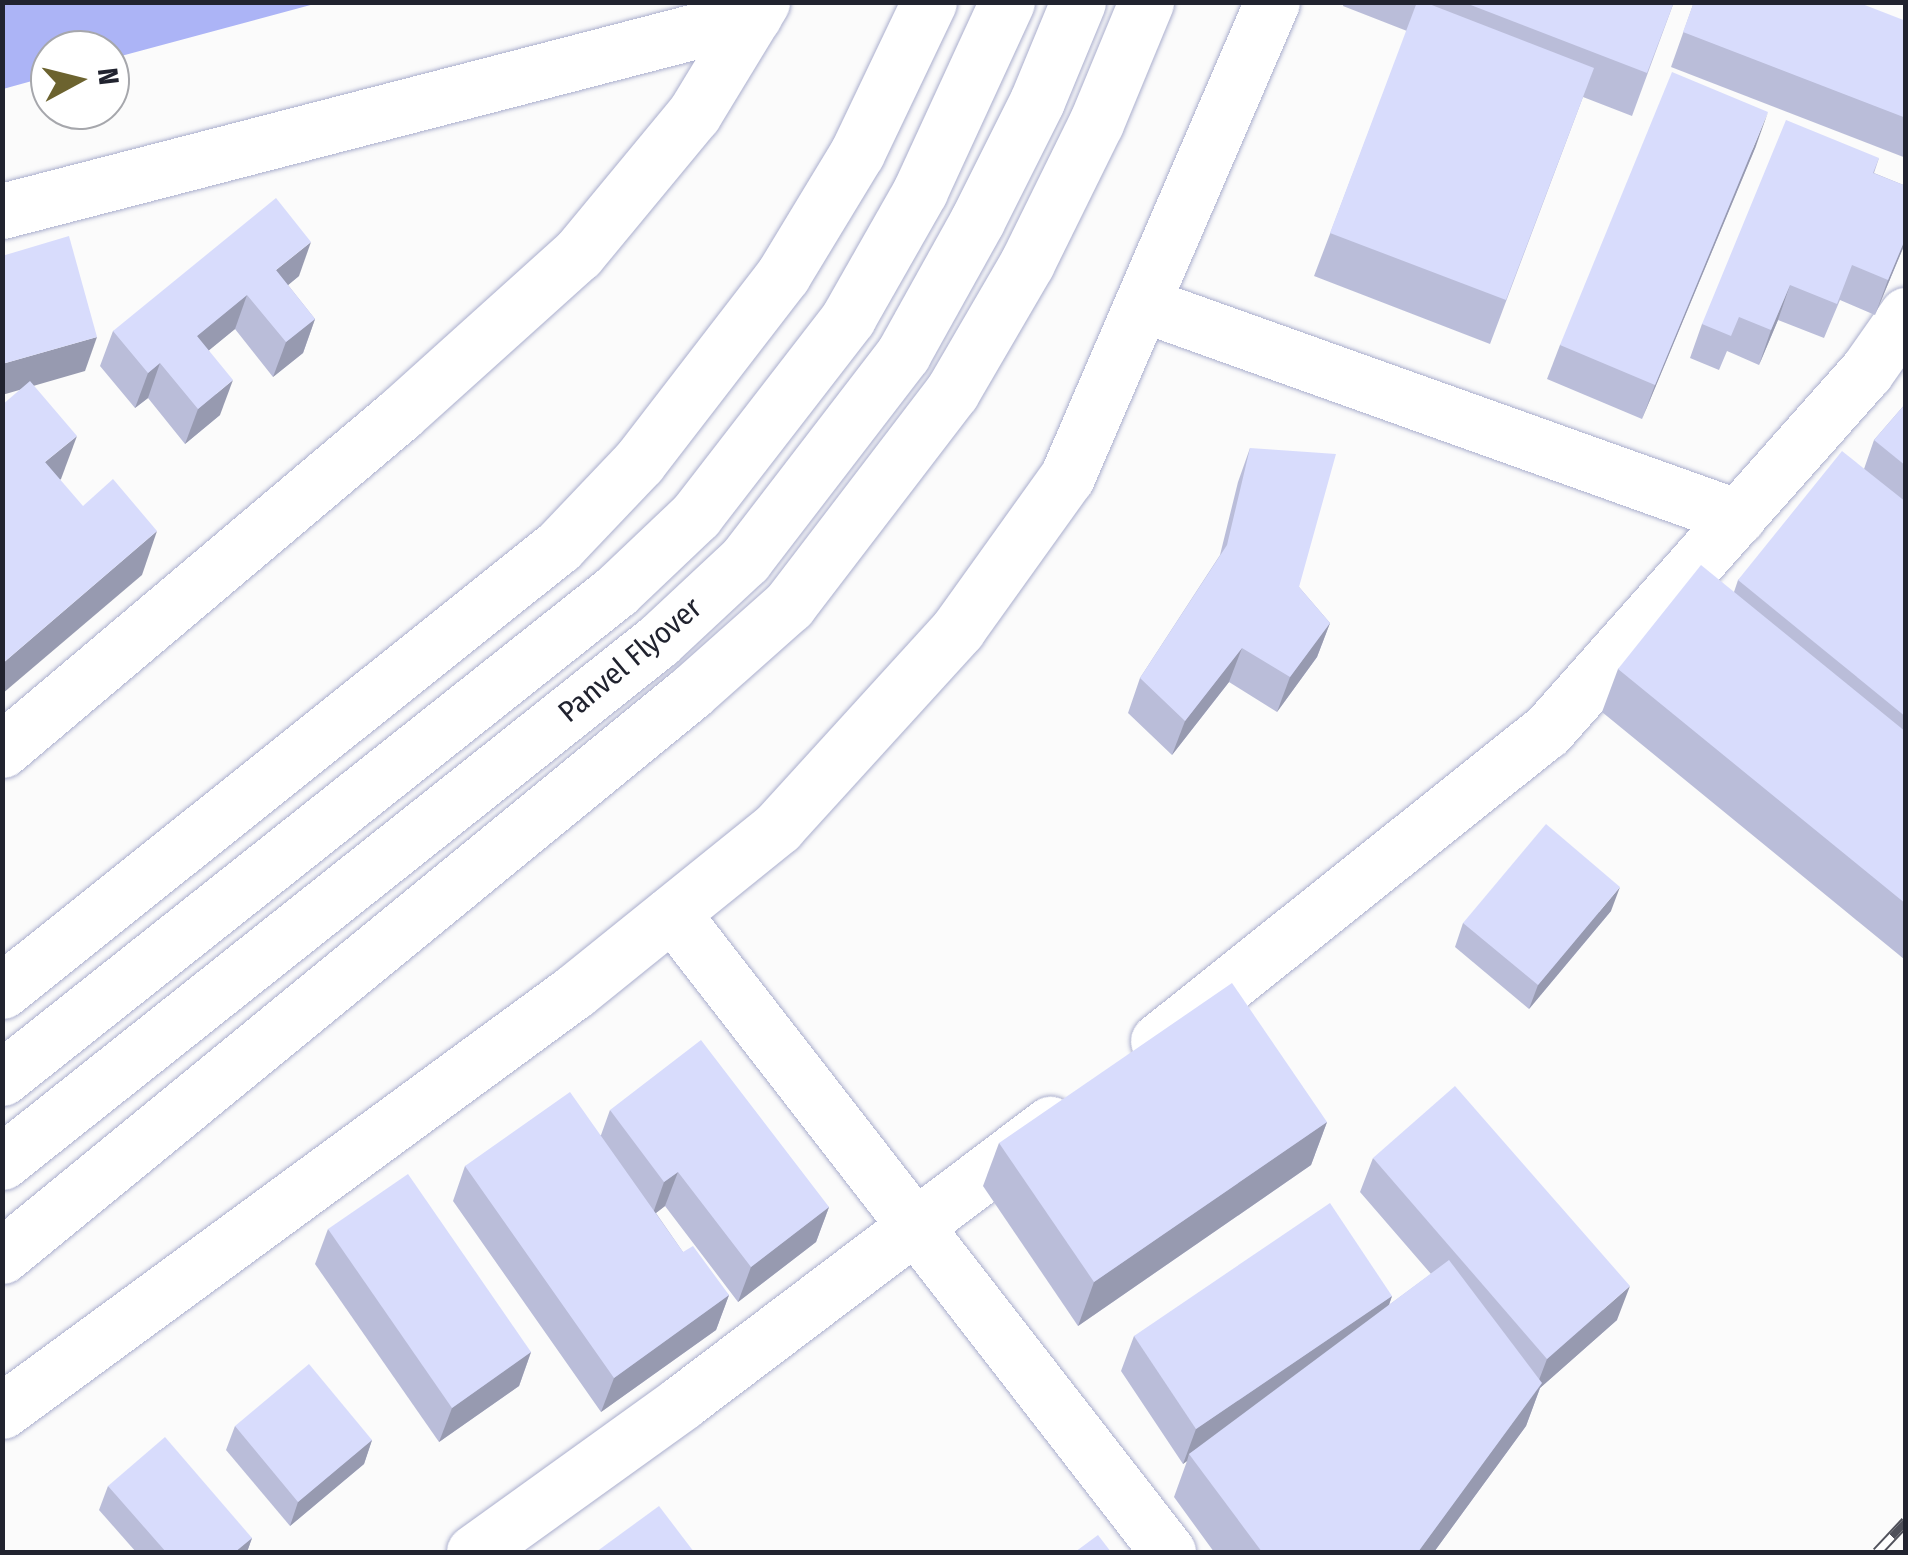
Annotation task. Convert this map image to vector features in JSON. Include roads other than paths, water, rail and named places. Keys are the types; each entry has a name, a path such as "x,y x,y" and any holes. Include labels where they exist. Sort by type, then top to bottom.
{"main road":[{"path":"2,991 560,546 639,462 783,275 857,153 929,2"},
{"name":"Panvel Flyover","path":"2,1078 616,590 696,515 848,318 920,191 1007,2"},
{"name":"Panvel Flyover","path":"2,1162 658,641 745,560 903,354 978,222 1037,101 1078,2"},
{"path":"2,1256 691,692 789,605 952,392 1035,245 1096,123 1146,2"},
{"path":"2,1411 574,991 778,827 958,629 1066,477 1272,2"},
{"path":"2,211 758,9"},
{"path":"2,750 400,414 578,254 694,114 758,9"},
{"path":"1142,304 1738,516"},
{"path":"474,1552 1100,1086 1548,731 1866,372 1906,315"},
{"path":"672,913 1168,1552"}],"water":[{"path":"3,2 318,2 130,54 130,30 30,30 30,82 3,89"}],"railway":[{"path":"1877,1552 1906,1521"}]}
